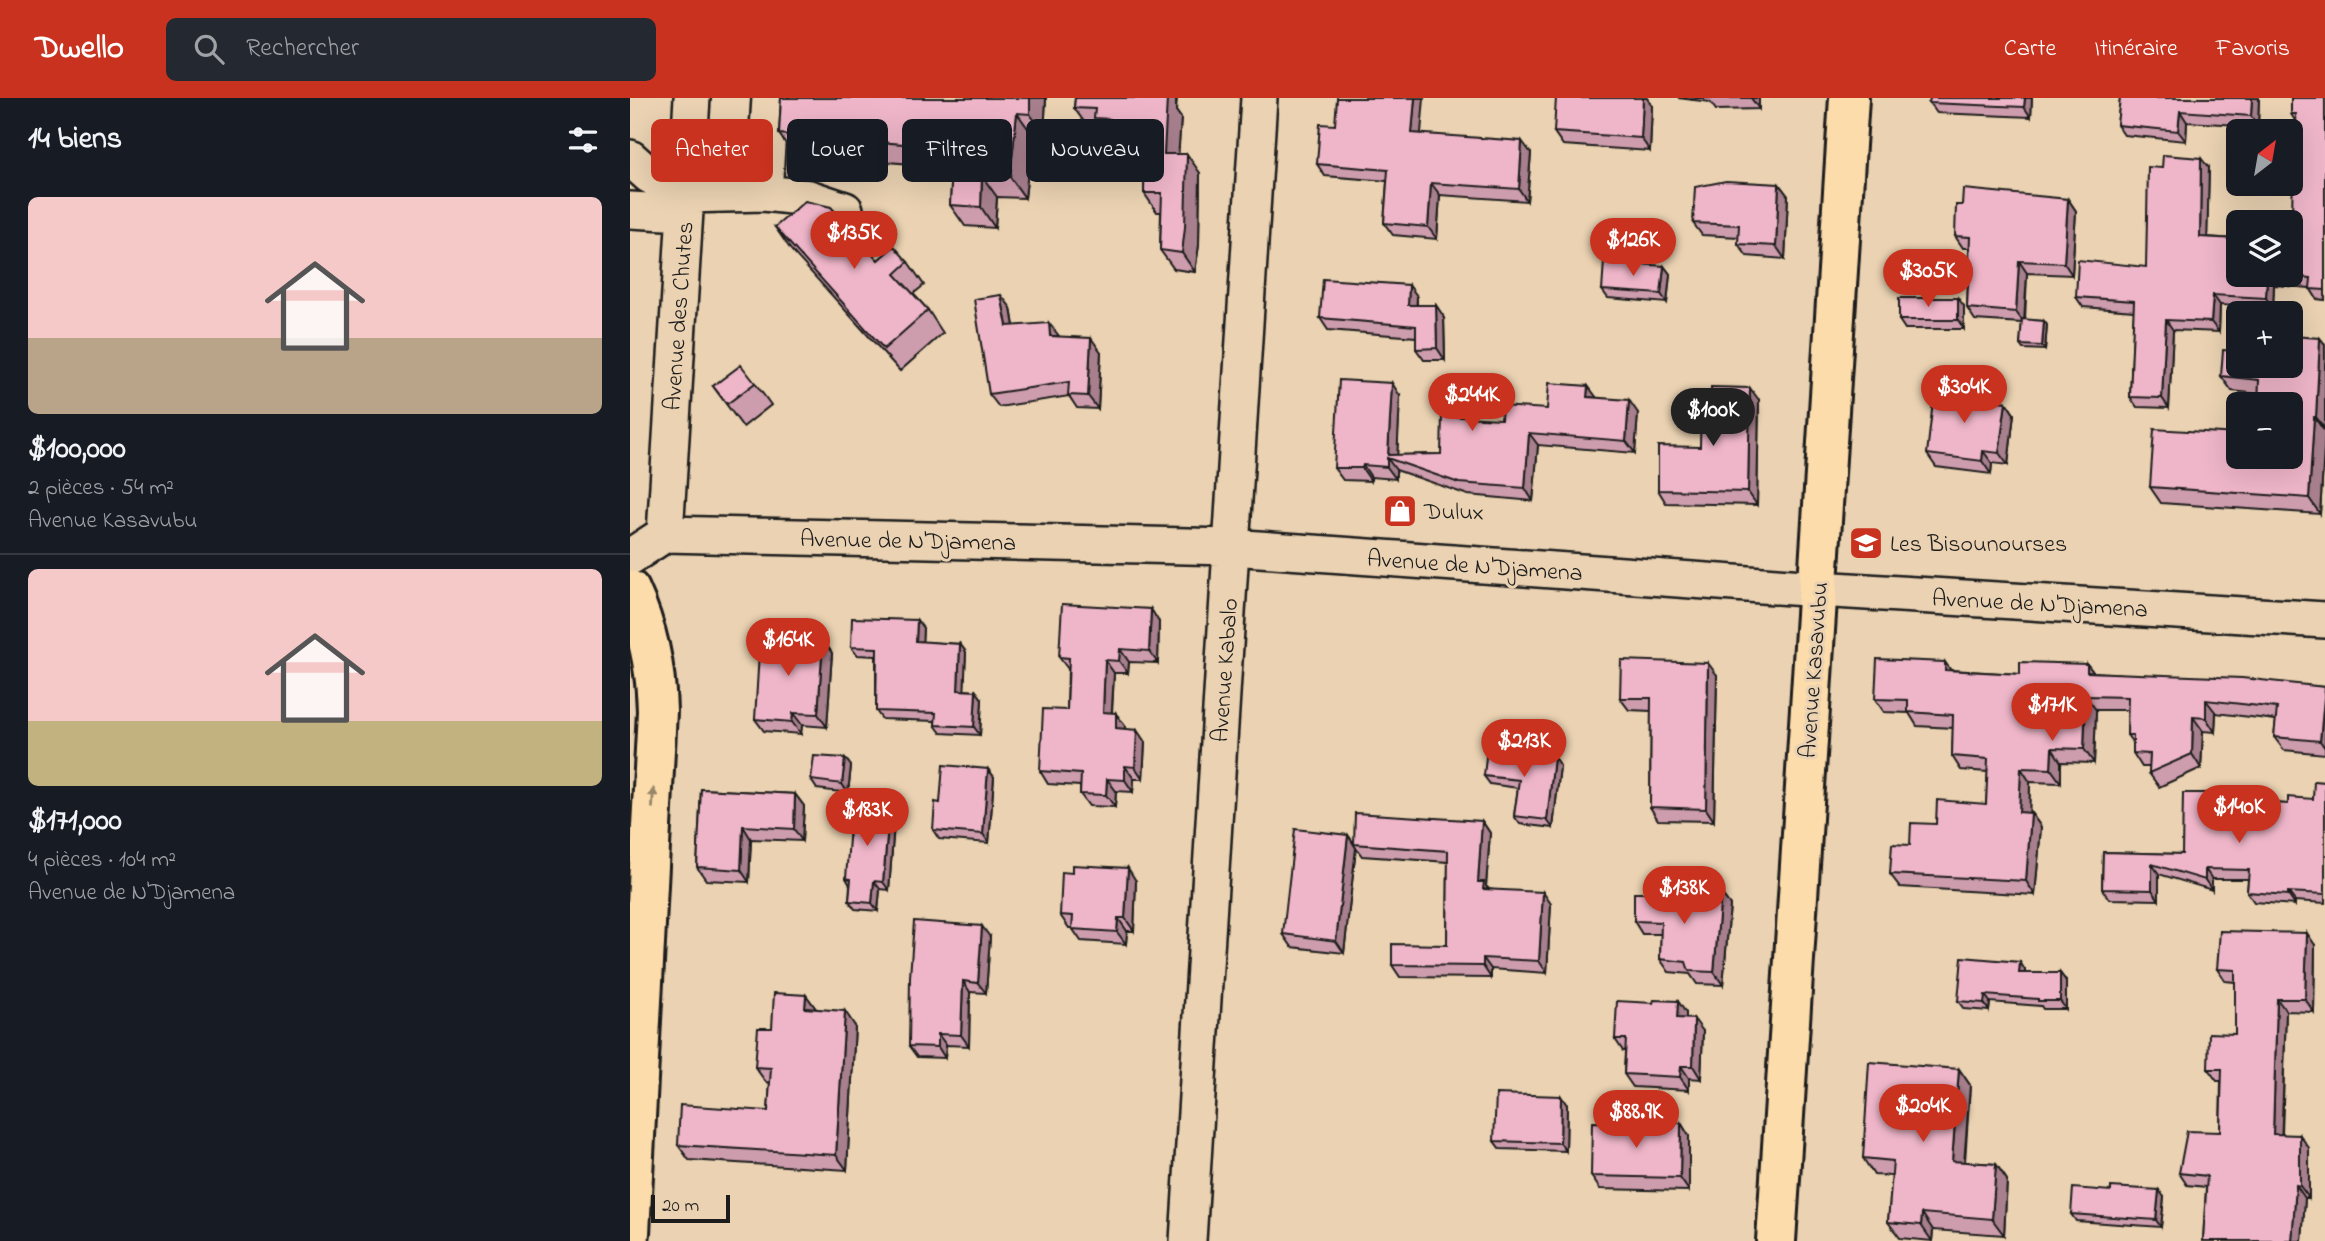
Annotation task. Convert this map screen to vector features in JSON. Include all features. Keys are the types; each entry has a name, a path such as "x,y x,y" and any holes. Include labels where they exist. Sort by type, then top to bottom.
{"main road":[{"name":"Avenue Kasavubu","path":"1776,1241 1849,98"},
{"path":"630,590 646,630 652,654 657,711 630,1233"}],"street":[{"name":"Avenue des Chutes","path":"665,534 692,98"},
{"path":"764,193 770,98"},
{"name":"Avenue Kabalo","path":"1188,1241 1259,98"},
{"path":"630,158 685,204"},
{"path":"630,210 764,193 809,198 845,210"},
{"path":"630,557 665,534"},
{"name":"Avenue de N'Djamena","path":"665,534 1231,547 1818,589 2325,620"},
{"path":"630,1240 649,1241"}],"building":[{"path":"781,98 1030,98 1030,114 1017,113 1012,159 1012,119 902,119 902,144 888,143 888,119 787,119 787,135 779,134"},
{"path":"1075,98 1167,99 1164,154 1164,119 1094,118 1095,109 1074,108"},
{"path":"1337,98 1415,98 1412,133 1522,141 1519,189 1431,183 1428,227 1384,223 1388,170 1317,164 1320,124 1335,125"},
{"path":"1556,98 1643,98 1641,138 1554,132"},
{"path":"1930,98 2025,98 2024,107 1929,103"},
{"path":"2120,98 2252,98 2251,116 2180,111 2178,131 2117,125"},
{"path":"2291,98 2325,98 2325,290 2310,289 2311,278 2303,277 2303,210 2292,210 2292,196 2303,196 2303,119 2296,119 2296,114 2291,114"},
{"path":"1164,154 1187,154 1182,253 1160,250 1162,193 1144,193 1144,182 1164,182"},
{"path":"2163,155 2201,158 2200,237 2226,238 2226,287 2266,287 2266,298 2213,295 2211,322 2166,320 2162,398 2130,397 2134,301 2076,297 2078,260 2146,267 2148,167 2162,168"},
{"path":"1726,181 1779,184 1776,246 1738,244 1739,225 1693,223 1695,187"},
{"path":"951,182 982,182 981,207 950,205"},
{"path":"1963,189 2068,199 2064,263 2019,261 2016,312 1967,308 1970,237 1955,236 1956,205 1962,205"},
{"path":"805,201 831,207 878,260 894,246 908,262 895,274 928,310 884,349 775,227"},
{"path":"1604,261 1664,266 1661,294 1602,290"},
{"path":"1323,279 1409,285 1408,305 1436,305 1437,348 1416,349 1416,326 1320,318"},
{"path":"1001,295 1007,326 1049,323 1050,336 1091,338 1088,396 1068,395 1069,382 989,394 974,299"},
{"path":"1899,298 1958,298 1958,320 1899,320"},
{"path":"2022,319 2044,321 2042,346 2020,345"},
{"path":"2303,337 2320,338 2309,498 2150,487 2154,429 2226,433 2226,469 2303,469 2303,392 2258,392 2259,380 2240,378 2303,378"},
{"path":"2223,350 2226,350 2226,377 2221,376"},
{"path":"741,365 755,383 727,404 713,386"},
{"path":"1339,380 1392,383 1388,455 1441,454 1442,416 1501,419 1502,406 1547,409 1549,383 1588,386 1587,397 1629,400 1626,441 1529,433 1525,488 1459,483 1387,458 1387,467 1363,465 1362,468 1334,468"},
{"path":"1935,384 1959,387 1958,396 2006,402 1999,453 1983,451 1982,461 1927,454"},
{"path":"1711,387 1750,388 1748,492 1658,490 1658,446 1700,447 1701,400 1711,400"},
{"path":"1062,604 1151,609 1149,651 1120,649 1119,661 1105,660 1103,712 1116,713 1116,728 1137,730 1135,767 1125,766 1125,780 1107,779 1106,795 1080,794 1081,774 1040,771 1043,709 1067,710 1069,658 1059,657"},
{"path":"852,618 917,620 916,641 960,644 958,690 976,691 974,727 935,725 936,713 876,711 877,648 851,647"},
{"path":"760,636 823,640 818,714 793,713 792,722 755,719"},
{"path":"1877,659 1945,662 1945,670 2020,674 2020,662 2087,664 2087,672 2242,678 2325,687 2320,741 2274,737 2277,708 2206,700 2206,718 2193,717 2192,754 2149,773 2150,754 2133,753 2133,735 2127,735 2128,697 2086,696 2084,749 2052,748 2051,769 2021,768 2019,812 2031,813 2026,881 1890,874 1892,844 1910,845 1911,823 1936,824 1937,800 1986,804 1988,759 1952,756 1953,715 1908,712 1908,700 1875,699"},
{"path":"1621,660 1708,663 1706,809 1650,807 1651,698 1620,698"},
{"path":"1487,748 1554,757 1547,820 1514,816 1519,780 1484,776"},
{"path":"814,756 845,758 842,784 811,780"},
{"path":"943,765 988,769 983,834 933,830 935,802 940,803"},
{"path":"2314,781 2325,782 2325,894 2247,892 2249,870 2205,869 2205,880 2152,864 2152,890 2102,889 2103,852 2182,854 2183,793 2218,793 2218,800 2288,804 2288,797 2313,799"},
{"path":"701,789 795,794 794,829 743,826 741,870 697,867"},
{"path":"852,799 890,802 883,882 874,881 872,903 849,901 851,879 846,878"},
{"path":"1355,813 1482,821 1478,882 1484,882 1483,889 1543,892 1539,961 1483,958 1483,966 1392,965 1392,944 1447,945 1448,851 1354,844"},
{"path":"1295,829 1348,835 1336,941 1283,934"},
{"path":"1072,865 1128,868 1125,918 1118,918 1117,932 1072,929 1073,916 1060,915 1062,872 1072,873"},
{"path":"1634,893 1721,893 1714,972 1689,971 1686,962 1660,959 1661,922 1634,921"},
{"path":"914,921 982,926 978,983 963,981 961,1035 938,1034 938,1047 909,1046"},
{"path":"2220,931 2307,933 2305,999 2277,999 2273,1134 2300,1135 2300,1186 2296,1185 2292,1241 2203,1241 2207,1176 2179,1173 2187,1131 2220,1132 2222,1069 2208,1069 2209,1033 2235,1034 2235,970 2217,969"},
{"path":"1962,957 2020,962 2019,973 2060,973 2060,1001 1985,995 1984,1003 1958,1001"},
{"path":"774,993 806,995 805,1008 845,1011 836,1155 678,1145 680,1105 768,1111 771,1068 755,1067 758,1028 772,1028"},
{"path":"1654,1000 1678,1001 1677,1018 1694,1019 1693,1066 1681,1066 1680,1077 1624,1074 1626,1039 1615,1039 1617,1001 1653,1003"},
{"path":"1869,1062 1959,1069 1952,1161 1996,1164 1992,1219 1922,1213 1921,1225 1888,1222 1893,1161 1863,1158"},
{"path":"1496,1094 1561,1096 1560,1143 1494,1141"},
{"path":"1592,1122 1681,1123 1680,1178 1591,1176"},
{"path":"2111,1187 2159,1190 2156,1220 2071,1214 2073,1188 2111,1191"}],"place":[{"name":"Dulux","path":"1400,511"},
{"name":"Les Bisounourses","path":"1866,543"}]}
